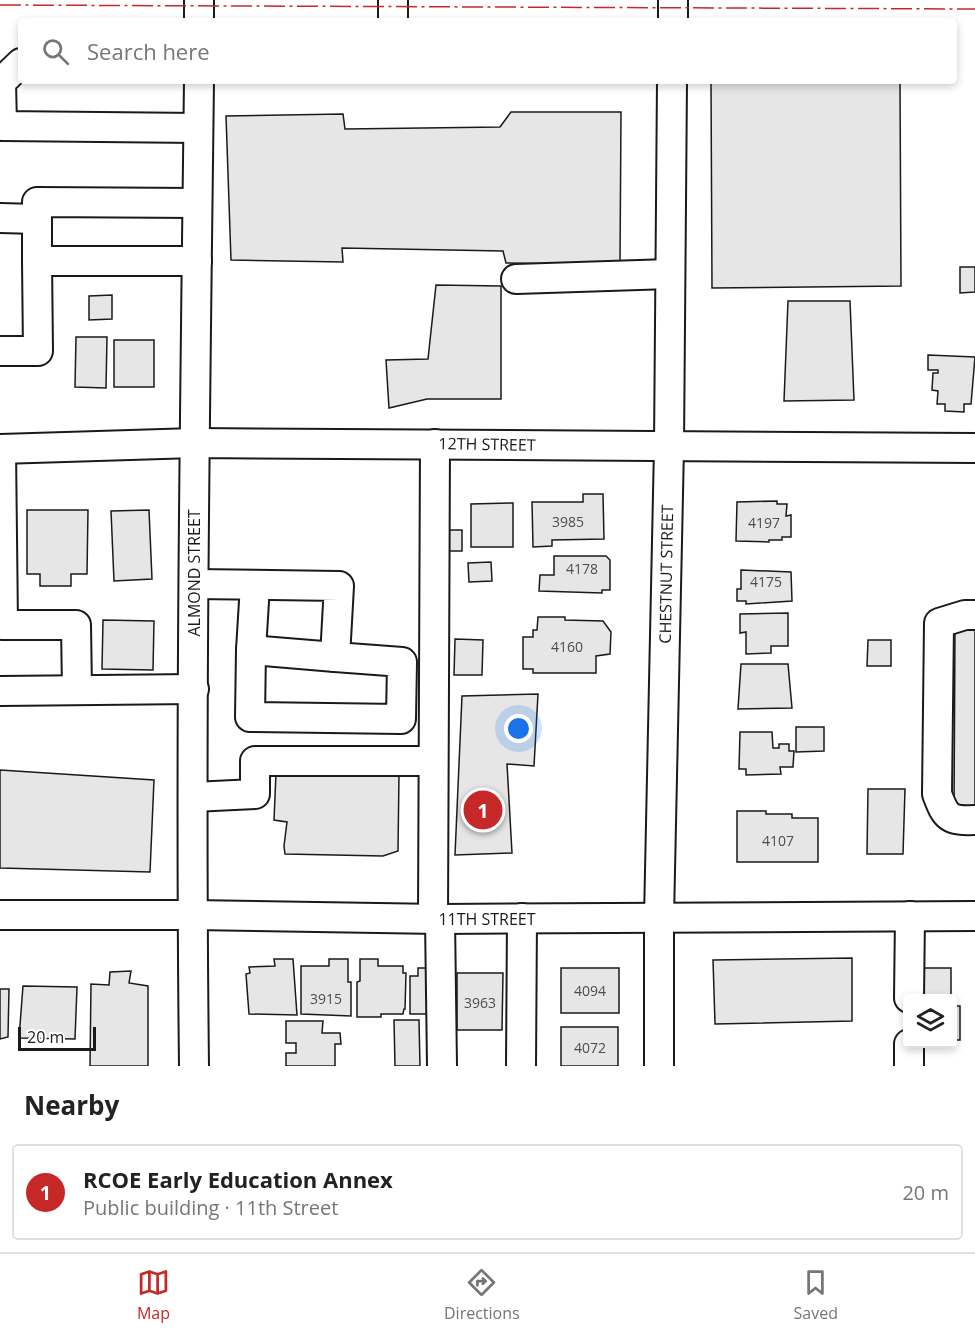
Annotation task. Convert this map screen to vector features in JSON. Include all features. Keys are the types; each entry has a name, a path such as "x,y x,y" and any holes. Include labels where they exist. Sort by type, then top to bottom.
{"street":[{"path":"199,18 200,0"},
{"path":"393,0 393,18"},
{"path":"673,0 673,18"},
{"path":"18,66 1,82 2,126 198,128"},
{"name":"ALMOND STREET","path":"194,1066 194,584 199,84"},
{"name":"CHESTNUT STREET","path":"659,1066 659,918 669,447 672,84"},
{"path":"0,351 38,351 43,261 37,202 197,203"},
{"path":"0,218 37,219"},
{"path":"43,261 197,261"},
{"path":"516,279 670,274"},
{"name":"12TH STREET","path":"0,449 195,443 975,448"},
{"path":"435,444 433,760 442,1066"},
{"path":"0,449 3,625 76,625 77,690"},
{"path":"194,584 339,586 335,657"},
{"path":"251,650 402,662 401,719 250,717 251,650 255,585"},
{"path":"975,615 965,615 939,623 937,794 945,813 956,820 975,820"},
{"path":"0,691 194,689"},
{"path":"193,797 255,794 255,761 433,760"},
{"name":"11TH STREET","path":"0,915 436,919 975,916"},
{"path":"909,994 910,916"},
{"path":"521,1066 522,918"},
{"path":"909,1048 909,1066"}],"building":[{"path":"711,84 900,84 901,286 712,288"},
{"path":"511,112 621,112 620,265 506,263 503,251 342,248 343,262 231,260 226,116 343,114 345,129 500,127"},
{"path":"960,267 975,267 975,292 960,293"},
{"path":"436,285 501,286 501,399 427,399 389,408 386,360 428,359"},
{"path":"112,295 112,319 89,320 89,296"},
{"path":"788,301 850,301 854,400 784,401"},
{"path":"76,337 107,337 106,388 75,387"},
{"path":"114,340 154,340 154,387 114,387"},
{"path":"928,355 975,357 971,404 964,404 964,412 945,411 945,404 937,404 938,391 932,390 933,373 938,373 938,370 928,370"},
{"path":"583,494 603,494 604,539 552,540 552,546 533,547 532,502 583,502"},
{"path":"777,501 777,504 787,504 786,516 791,515 791,537 782,537 782,540 769,540 769,542 736,541 737,502"},
{"path":"513,503 513,547 471,547 471,504"},
{"path":"27,510 88,510 87,574 71,574 71,586 40,586 40,574 27,574"},
{"path":"149,510 152,579 114,581 111,511"},
{"path":"447,530 462,530 462,551 447,551"},
{"path":"554,556 606,556 610,560 610,590 602,590 602,593 539,591 540,575 554,575"},
{"path":"491,562 492,581 469,582 468,563"},
{"path":"741,570 791,572 792,601 746,604 746,601 737,601 737,589 741,589"},
{"path":"788,613 788,646 771,646 771,653 746,654 746,632 740,633 740,614"},
{"path":"538,617 603,621 611,632 610,654 596,656 596,673 533,673 533,669 523,669 523,637 533,637 533,630 537,630"},
{"path":"103,620 154,621 153,670 102,669"},
{"path":"955,627 975,627 975,813 954,813"},
{"path":"455,639 483,640 482,675 454,675"},
{"path":"868,640 891,640 891,666 867,666"},
{"path":"741,664 788,664 792,708 738,709"},
{"path":"538,694 534,766 507,764 512,853 455,855 462,696"},
{"path":"796,727 824,727 824,751 796,752"},
{"path":"740,732 772,732 773,748 779,748 779,744 789,744 789,751 794,751 793,767 780,767 781,774 746,775 746,769 739,769"},
{"path":"0,770 154,780 150,872 0,868"},
{"path":"276,773 399,774 398,851 383,856 285,854 287,822 274,820"},
{"path":"868,789 905,789 903,854 867,854"},
{"path":"737,811 766,811 766,814 792,814 792,818 818,818 818,862 737,862"},
{"path":"852,958 852,1021 715,1024 713,960"},
{"path":"274,959 293,959 297,1015 249,1014 246,974 250,973 249,967 275,966"},
{"path":"329,959 348,959 351,1016 301,1014 301,966 329,966"},
{"path":"360,959 378,959 378,966 403,966 403,973 406,973 403,1014 357,1017 357,982 360,981"},
{"path":"418,968 430,968 430,1014 410,1014 410,976 418,976"},
{"path":"561,968 619,968 619,1013 561,1013"},
{"path":"917,968 951,968 951,994 917,994"},
{"path":"131,971 129,983 148,986 148,1066 90,1066 91,984 109,985 110,972"},
{"path":"457,973 503,973 502,1030 457,1030"},
{"path":"23,986 77,987 75,1039 19,1038"},
{"path":"0,989 9,989 8,1037 0,1039"},
{"path":"957,1006 960,1006 960,1040 957,1040"},
{"path":"394,1020 419,1020 420,1066 395,1066"},
{"path":"286,1021 323,1021 322,1033 340,1033 341,1044 335,1044 335,1066 286,1066 286,1053 296,1053 296,1043 286,1043"},
{"path":"561,1027 618,1027 618,1066 561,1066"}],"power":[{"path":"0,5 975,9"}],"place":[{"name":"RCOE Early Education Annex","path":"483,810"}]}
